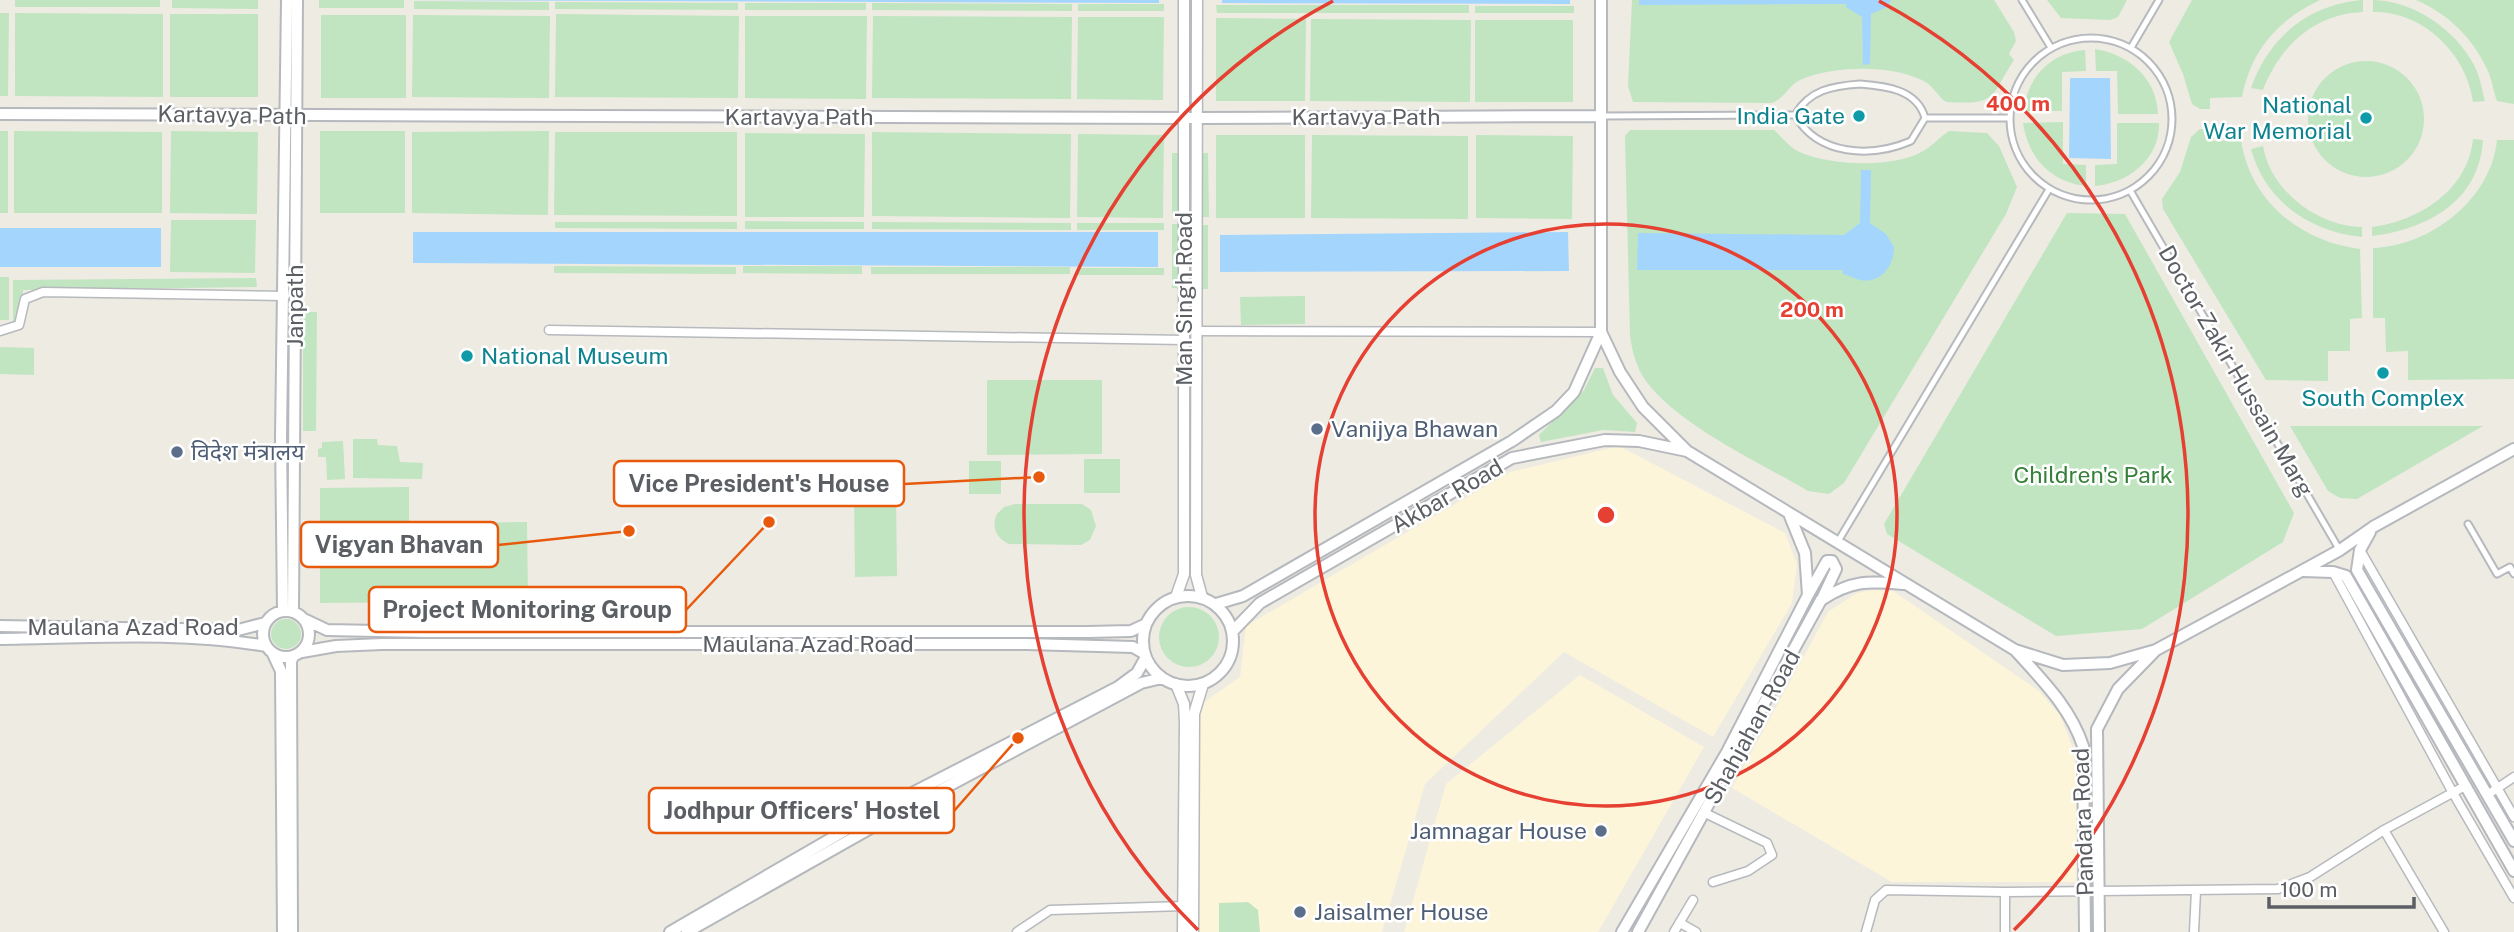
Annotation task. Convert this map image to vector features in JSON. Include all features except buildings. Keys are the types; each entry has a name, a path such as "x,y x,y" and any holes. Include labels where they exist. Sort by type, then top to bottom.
{"main road":[{"name":"Janpath","path":"287,0 291,115 288,611"},
{"name":"Janpath","path":"288,611 281,437 297,0"},
{"path":"1601,0 1601,332 1620,372 1643,407 1688,451 1790,516 2015,650 2063,665 2110,663 2156,650 2340,550 2374,527 2514,449"},
{"name":"Kartavya Path","path":"0,114 1191,118 1599,116"},
{"name":"Akbar Road","path":"1216,604 1243,596 1522,434 1556,411 1574,392 1601,332"},
{"path":"1522,434 1532,454"},
{"name":"Akbar Road","path":"1233,631 1260,603 1512,458 1605,440 1639,441 1688,451"},
{"path":"1790,516 1805,553 1808,596"},
{"path":"2374,527 2360,550 2356,562 2357,570 2493,791 2514,841"},
{"path":"1832,564 1842,546"},
{"name":"Shahjahan Road","path":"1622,932 1727,752 1808,596 1832,564"},
{"name":"Shahjahan Road","path":"1638,932 1821,600 1832,564"},
{"path":"2301,571 2333,572 2346,576 2514,871"},
{"path":"1821,600 1843,586 1867,581 1906,585"},
{"path":"670,932 889,805 1118,687 1137,673 1145,655 1146,624 1153,612 1176,597 1202,597 1216,604 1230,621 1233,631 1231,657 1215,678 1201,684 1176,684 1162,678 1145,655"},
{"path":"283,932 281,671 262,635 265,623 273,615 288,611 306,620 310,637 298,654 292,932"},
{"name":"Maulana Azad Road","path":"306,620 327,631 427,632 1087,632 1131,631 1146,624"},
{"name":"Maulana Azad Road","path":"0,626 238,630 265,623"},
{"name":"Maulana Azad Road","path":"0,639 137,638 238,642 269,650"},
{"name":"Maulana Azad Road","path":"298,654 336,646 382,644 1027,644 1133,646 1145,655"},
{"path":"269,650 283,657 298,654"},
{"name":"Pandara Road","path":"2015,650 2064,706 2076,725 2083,746 2085,932"},
{"name":"Pandara Road","path":"2099,932 2097,729 2118,690 2156,650"},
{"path":"687,932 894,814 1141,683 1162,678"}],"street":[{"name":"Man Singh Road","path":"1184,0 1191,118 1197,331 1196,575 1202,597"},
{"name":"Man Singh Road","path":"1176,597 1184,574 1184,340 1197,0"},
{"path":"2022,0 2050,46"},
{"path":"2132,46 2159,0"},
{"path":"2090,39 2132,46 2145,58 2164,85 2173,119 2168,151 2157,172 2131,192 2091,198 2048,191 2033,177 2020,155 2008,118 2017,82 2050,46 2069,40 2090,39"},
{"path":"1795,116 1810,96 1819,91 1860,84 1899,90 1917,101 1925,118"},
{"path":"1599,116 1795,116"},
{"path":"1795,116 1803,129 1821,142 1856,151 1883,150 1910,141 1925,118"},
{"path":"1925,118 2008,118"},
{"path":"1842,546 2048,191"},
{"name":"Doctor Zakir Hussain Marg","path":"2131,192 2340,550"},
{"path":"0,331 19,325 25,299 43,292 285,296"},
{"path":"549,330 1184,340"},
{"path":"1197,331 1601,332"},
{"path":"2468,524 2497,574 2510,567 2514,574"},
{"path":"2333,572 2453,793 2514,898"},
{"path":"1176,684 1184,704 1185,722 1184,932"},
{"path":"1193,932 1194,714 1201,684"},
{"path":"2514,778 2493,791 2514,817"},
{"path":"1866,932 1875,900 1886,890 2196,891 2291,886 2465,786"},
{"path":"1705,813 1767,843 1772,855 1748,871 1713,882"},
{"path":"2384,831 2444,932"},
{"path":"2194,932 2196,891"},
{"path":"2005,892 2005,932"},
{"path":"1674,932 1693,900"},
{"path":"1017,932 1050,910 1185,906"},
{"path":"1679,922 1696,932"}],"shaded area":[{"path":"1619,446 1785,533 1797,564 1792,603 1713,737 1564,652 1425,784 1382,932 1199,932 1200,705 1240,677 1246,626 1510,472"},
{"path":"1893,591 2039,691 2060,715 2073,749 2077,780 2076,882 1892,882 1732,788 1828,612 1857,593"},
{"path":"1580,675 1704,747 1598,932 1404,932 1446,784"}],"green space":[{"path":"15,0 160,0 160,7 15,7"},
{"path":"172,0 258,0 258,9 172,8"},
{"path":"319,0 404,0 404,8 319,8"},
{"path":"1632,0 1994,0 2014,32 2016,41 2009,54 2014,60 1991,96 1975,102 1946,102 1927,83 1899,72 1846,69 1800,80 1772,103 1633,102 1628,86"},
{"path":"2047,0 2127,0 2118,17 2110,20 2061,18"},
{"path":"2192,0 2320,0 2291,17 2268,39 2252,65 2242,97 2210,98 2210,109 2200,109 2192,104 2169,42"},
{"path":"2363,0 2363,12 2329,19 2301,35 2279,60 2263,90 2251,88 2268,53 2294,26 2325,8"},
{"path":"2373,0 2418,12 2445,29 2474,65 2485,101 2473,102 2462,68 2440,39 2409,19 2373,12"},
{"path":"2416,0 2514,0 2514,104 2497,101 2489,73 2467,37 2448,19"},
{"path":"414,1 549,2 549,10 414,9"},
{"path":"555,2 738,3 738,10 555,9"},
{"path":"745,3 866,3 866,10 745,10"},
{"path":"872,3 1072,4 1072,11 872,10"},
{"path":"1078,4 1164,4 1164,11 1078,11"},
{"path":"1216,5 1469,5 1469,13 1217,13"},
{"path":"1475,6 1574,6 1574,13 1475,13"},
{"path":"0,13 9,13 8,96 0,96"},
{"path":"15,13 163,14 163,97 15,96"},
{"path":"170,14 258,14 258,97 170,97"},
{"path":"556,14 739,16 738,98 555,97"},
{"path":"321,15 406,15 406,98 321,98"},
{"path":"413,15 550,16 549,98 412,97"},
{"path":"745,16 867,16 866,99 745,98"},
{"path":"873,16 1072,17 1071,99 872,98"},
{"path":"1078,17 1164,17 1163,100 1077,99"},
{"path":"1216,18 1306,19 1305,101 1216,101"},
{"path":"1311,19 1471,20 1470,102 1310,101"},
{"path":"1475,20 1573,20 1573,102 1475,102"},
{"path":"2095,49 2119,56 2138,70 2152,89 2158,114 2118,114 2117,71 2096,71"},
{"path":"2085,50 2086,71 2062,72 2062,111 2023,111 2030,88 2043,69 2061,56"},
{"path":"2366,61 2388,66 2407,78 2419,97 2424,119 2419,141 2407,160 2388,172 2366,177 2344,172 2325,160 2313,141 2308,119 2313,97 2325,78 2344,66"},
{"path":"2063,122 2063,164 2086,165 2086,186 2062,179 2043,166 2030,147 2023,123"},
{"path":"2117,123 2159,123 2154,148 2140,167 2130,174 2119,180 2095,186 2095,165 2117,164"},
{"path":"2200,129 2210,129 2211,141 2241,140 2246,162 2255,182 2282,215 2299,228 2338,245 2360,249 2362,318 2350,319 2350,351 2328,351 2328,381 2266,380 2163,209 2162,199 2180,172 2191,137"},
{"path":"1630,130 1774,130 1794,149 1806,155 1858,163 1895,161 1910,157 1927,149 1949,131 1987,133 1999,146 2017,187 2006,214 1844,483 1829,494 1808,491 1721,442 1678,413 1643,376 1635,359 1630,335 1625,136"},
{"path":"0,131 8,131 8,213 0,213"},
{"path":"14,131 162,132 162,213 14,213"},
{"path":"171,131 258,132 257,214 170,213"},
{"path":"320,131 405,131 405,213 320,213"},
{"path":"549,131 548,215 412,213 412,132"},
{"path":"555,132 737,132 737,216 554,215"},
{"path":"872,132 1071,134 1070,218 872,216"},
{"path":"745,133 865,134 864,217 745,217"},
{"path":"1078,134 1164,135 1163,218 1077,217"},
{"path":"1216,135 1305,135 1305,218 1216,218"},
{"path":"1312,135 1468,136 1468,219 1311,218"},
{"path":"1476,135 1573,136 1572,219 1476,218"},
{"path":"2473,139 2483,140 2479,162 2472,180 2461,196 2430,219 2412,227 2372,236 2372,227 2407,218 2438,200 2451,188 2462,173"},
{"path":"2497,140 2514,140 2514,379 2408,380 2408,351 2386,352 2385,318 2373,318 2373,248 2416,239 2454,216 2483,182 2492,162"},
{"path":"2263,146 2275,177 2298,203 2329,220 2362,227 2362,237 2325,228 2292,211 2267,184 2258,168 2251,149"},
{"path":"1172,153 1178,153 1179,217 1172,217"},
{"path":"1202,153 1208,153 1209,217 1202,217"},
{"name":"Children's Park","path":"2067,213 2125,214 2294,513 2283,542 2142,629 2056,636 1887,534 1884,524"},
{"path":"171,220 256,220 255,273 170,272"},
{"path":"745,221 864,222 864,229 745,229"},
{"path":"555,222 737,222 737,229 555,228"},
{"path":"872,222 1071,223 1071,230 872,229"},
{"path":"1077,223 1164,223 1164,230 1077,230"},
{"path":"1172,224 1179,224 1179,288 1172,288"},
{"path":"1201,225 1208,225 1208,289 1201,289"},
{"path":"554,266 736,267 736,274 554,273"},
{"path":"743,266 862,266 862,274 743,273"},
{"path":"871,267 1070,267 1070,274 871,274"},
{"path":"1077,268 1164,268 1164,275 1077,275"},
{"path":"0,277 9,277 9,320 0,320"},
{"path":"256,278 257,287 23,290 23,322 13,322 13,280"},
{"path":"1305,296 1305,324 1241,325 1240,297"},
{"path":"303,312 317,312 316,431 303,431"},
{"path":"0,347 34,348 34,375 0,374"},
{"path":"1595,368 1603,368 1613,395 1637,423 1635,432 1603,430 1541,442 1539,435 1584,390"},
{"path":"987,380 1102,380 1102,454 987,455"},
{"path":"2290,426 2483,426 2357,499 2340,498 2328,491"},
{"path":"353,439 377,439 378,445 397,446 400,462 423,463 422,479 353,478"},
{"path":"343,441 345,479 327,480 326,457 318,457 318,449 322,448 322,442"},
{"path":"1084,459 1120,459 1120,493 1084,493"},
{"path":"969,461 1001,461 1001,494 969,494"},
{"path":"409,487 409,523 527,522 528,601 320,603 320,488"},
{"path":"854,493 896,493 897,576 855,577"},
{"path":"1015,504 1082,504 1091,510 1096,526 1090,540 1081,545 1009,544 996,532 995,519 1004,507"},
{"path":"1183,607 1195,607 1214,620 1219,637 1217,649 1206,662 1195,667 1183,667 1164,654 1159,643 1159,631 1172,612"},
{"path":"286,619 292,620 300,628 300,640 292,648 286,649 280,648 272,640 271,634 272,628 280,620"},
{"path":"1248,902 1258,910 1260,932 1219,932 1219,903"}],"water":[{"path":"414,0 1159,0 1159,3"},
{"path":"1222,0 1570,0 1570,4 1222,3"},
{"path":"1639,0 1891,0 1887,7 1871,14 1870,64 1863,65 1862,17 1846,7 1846,4 1639,5"},
{"path":"2070,78 2110,78 2111,159 2069,158"},
{"path":"1861,170 1871,170 1870,223 1886,234 1894,247 1889,267 1874,279 1858,279 1843,274 1842,270 1637,270 1638,233 1844,235 1860,223"},
{"path":"0,228 161,228 161,267 0,267"},
{"path":"413,232 1158,232 1158,267 413,263"},
{"path":"1568,232 1569,271 1220,272 1220,235"}],"place":[{"name":"India Gate","path":"1859,116"},
{"name":"National War Memorial","path":"2366,118"},
{"name":"National Museum","path":"467,356"},
{"name":"South Complex","path":"2383,373"},
{"name":"Vanijya Bhawan","path":"1317,429"},
{"name":"विदेश मंत्रालय","path":"177,452"},
{"name":"Vice President's House","path":"1039,477"},
{"name":"Project Monitoring Group","path":"769,522"},
{"name":"Vigyan Bhavan","path":"629,531"},
{"name":"Jodhpur Officers' Hostel","path":"1018,738"},
{"name":"Jamnagar House","path":"1601,831"},
{"name":"Jaisalmer House","path":"1300,912"}]}
